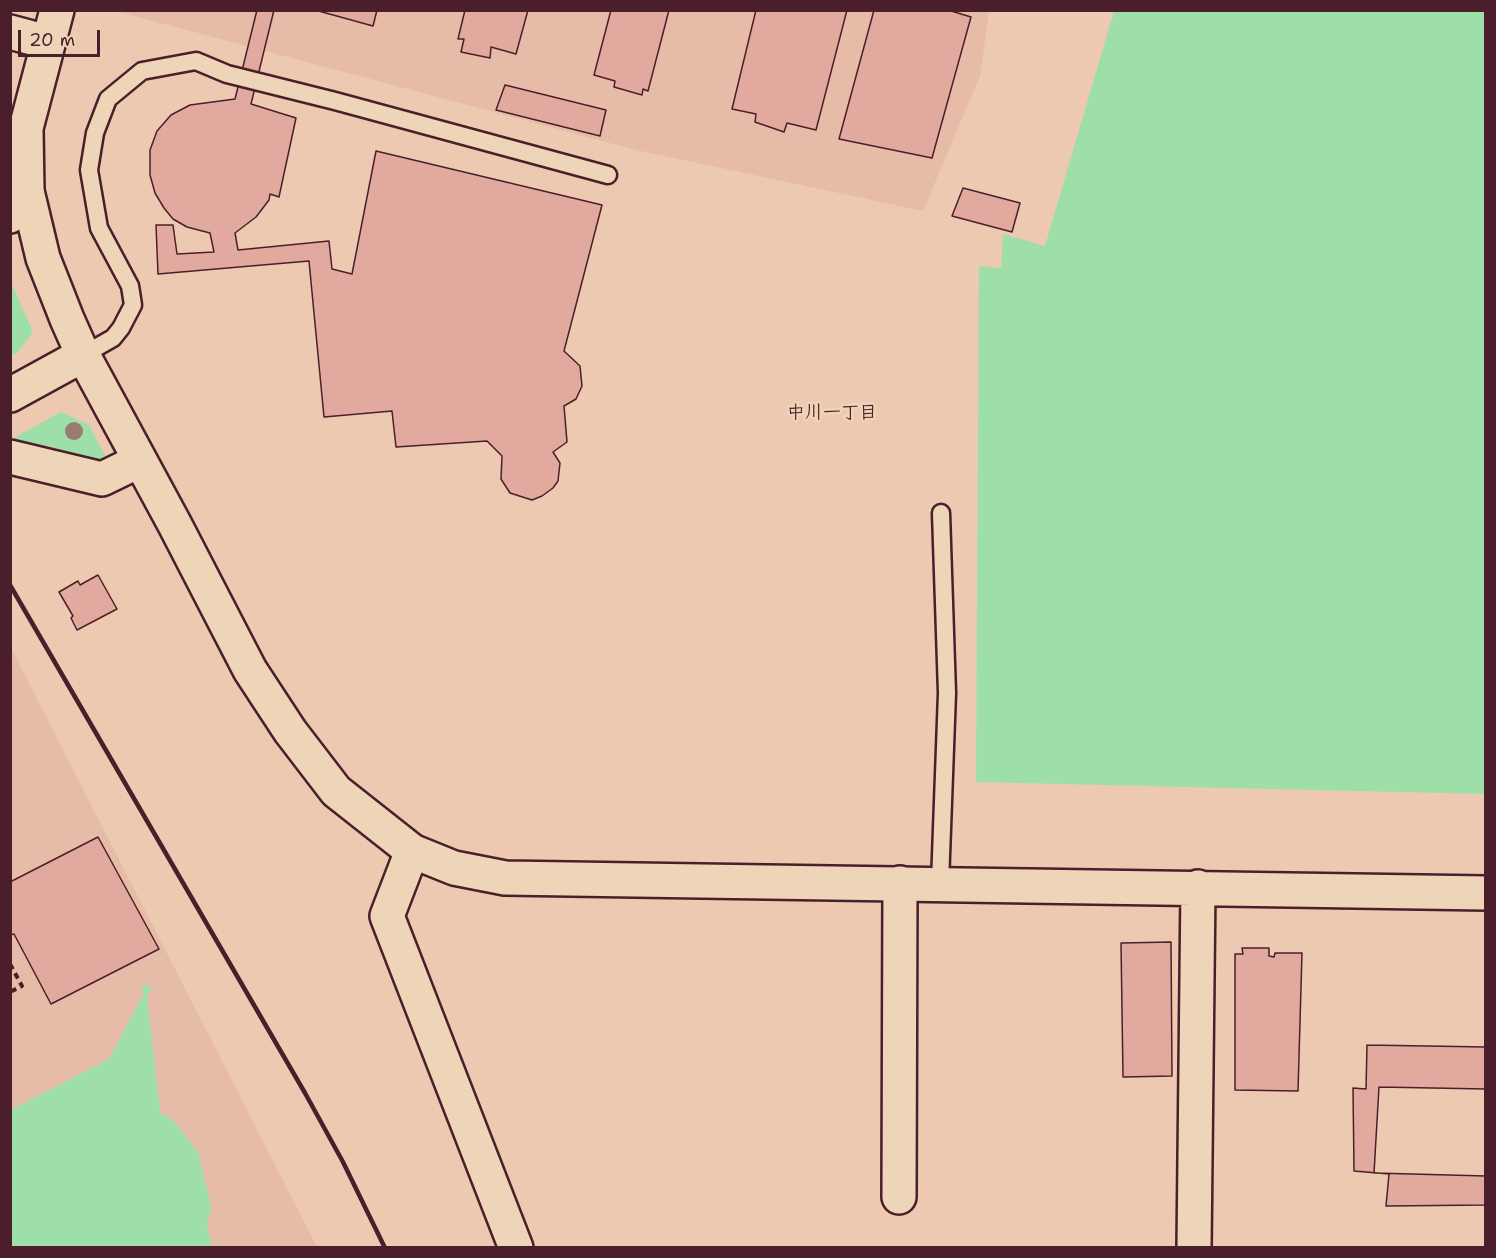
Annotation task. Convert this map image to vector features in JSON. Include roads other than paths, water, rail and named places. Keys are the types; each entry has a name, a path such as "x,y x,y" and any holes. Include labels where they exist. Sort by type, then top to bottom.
{"street":[{"path":"57,10 26,128 19,203 83,355 250,670 290,731 336,791 412,851 454,868 505,878 1485,892"},
{"path":"10,32 47,42"},
{"path":"10,395 83,355"},
{"path":"10,457 102,479 140,461"},
{"path":"412,851 387,916 516,1248"},
{"path":"899,1197 900,883"},
{"path":"1194,1248 1198,887"}],"lane":[{"path":"83,355 112,338 121,328 133,305 130,286 99,228 89,170 95,133 108,99 142,71 196,60 227,74 608,175"},
{"path":"940,884 947,693 941,513"}],"railway":[{"path":"10,585 305,1093 343,1162 385,1248"}],"district":[{"name":"中川一丁目","path":"832,413"}]}
